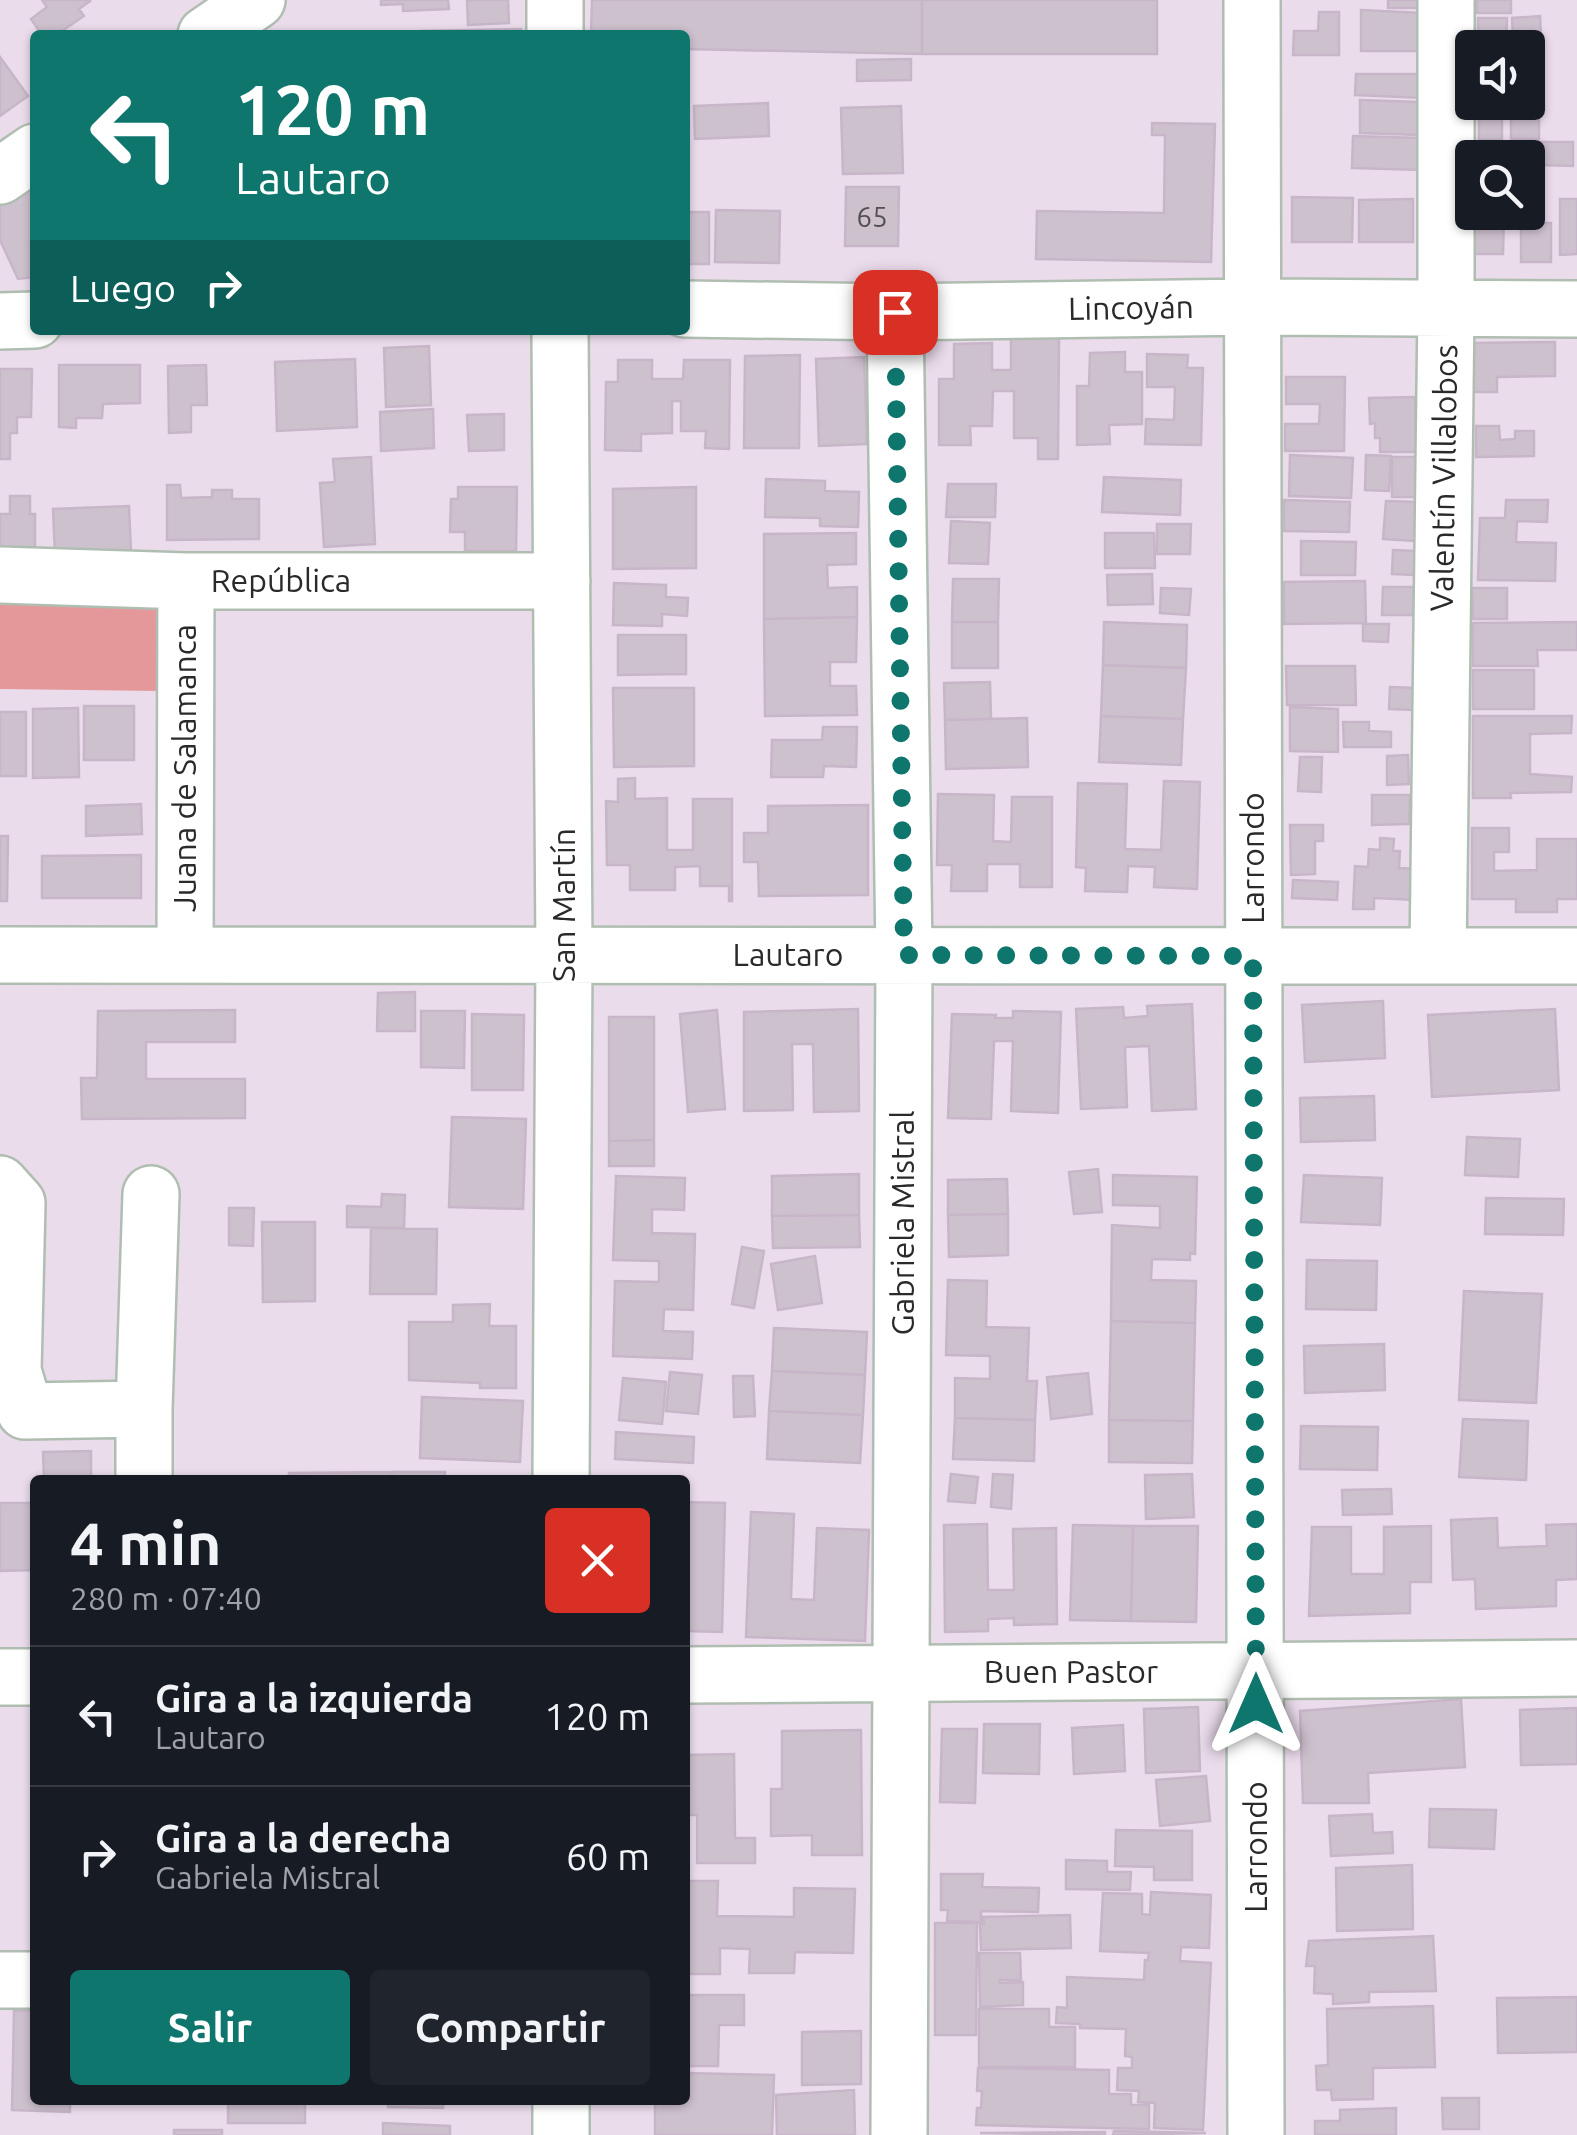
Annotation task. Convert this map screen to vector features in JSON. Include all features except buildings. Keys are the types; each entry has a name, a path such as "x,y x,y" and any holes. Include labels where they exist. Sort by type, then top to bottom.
{"street":[{"path":"213,30 257,0"},
{"path":"555,0 556,30"},
{"name":"Larrondo","path":"1252,0 1256,2135"},
{"name":"Valentín Villalobos","path":"1438,956 1446,0"},
{"path":"0,176 30,155"},
{"name":"Lincoyán","path":"690,309 1577,310"},
{"name":"Gabriela Mistral","path":"895,312 904,955 899,2135"},
{"path":"0,320 30,320"},
{"name":"San Martín","path":"560,335 562,1475"},
{"name":"República","path":"0,575 186,580 562,581"},
{"name":"Juana de Salamanca","path":"185,955 186,580"},
{"name":"Lautaro","path":"0,955 1577,956"},
{"path":"0,1184 17,1204 6,1370 24,1411 144,1409"},
{"path":"144,1475 151,1194"},
{"name":"Buen Pastor","path":"690,1676 1577,1668"},
{"path":"0,1677 30,1677"},
{"path":"0,1980 30,1980"},
{"path":"561,2105 561,2135"}],"shaded area":[{"path":"0,599 161,601 159,691 0,689"}],"route":[{"path":"895,312 904,955 1253,956 1256,1704"}]}
